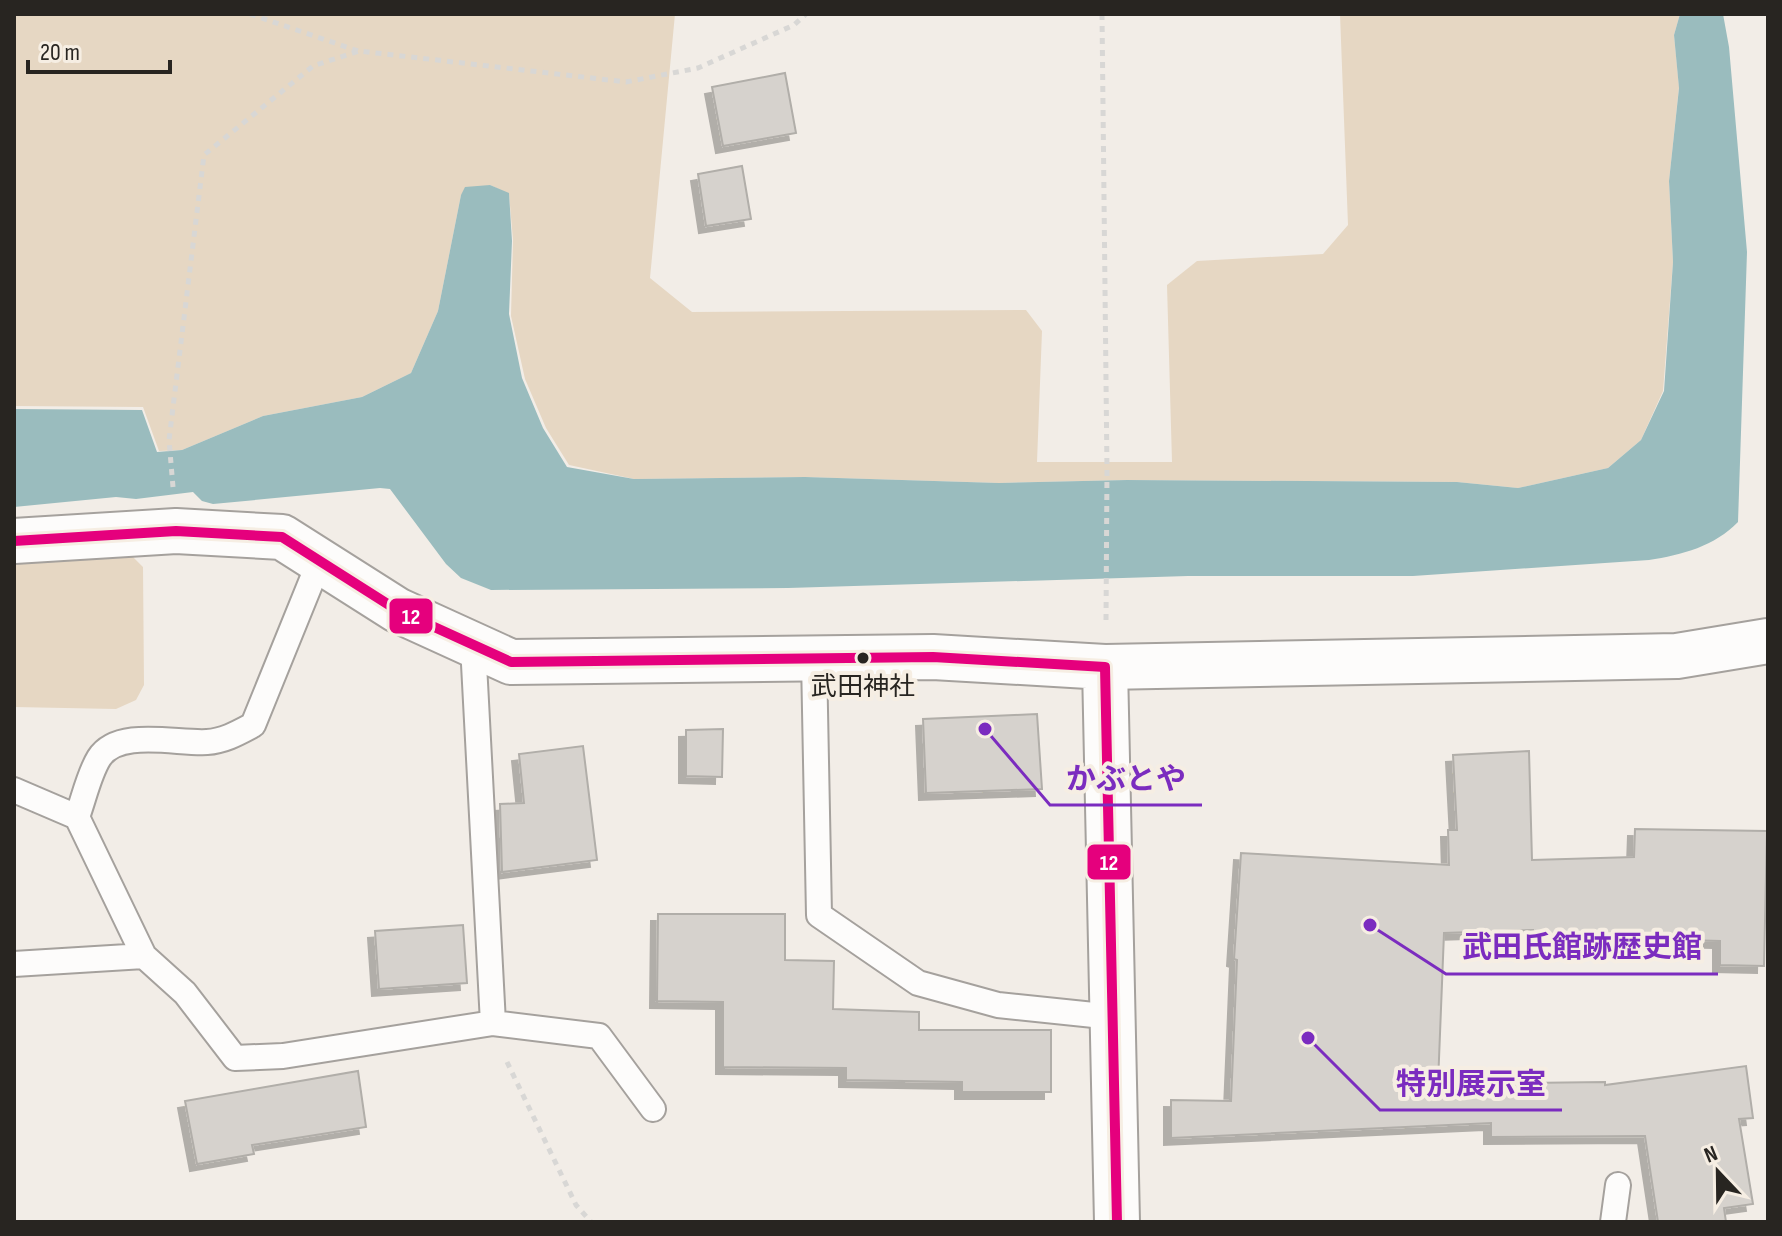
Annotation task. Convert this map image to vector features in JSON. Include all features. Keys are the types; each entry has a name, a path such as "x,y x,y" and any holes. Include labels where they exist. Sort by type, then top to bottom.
{"main road":[{"path":"14,541 176,531 282,537 397,610 511,662 933,657 1105,667 1677,656 1768,641"},
{"path":"1105,667 1117,1222"}],"lane":[{"path":"77,817 100,756 113,747 133,739 208,742 229,738 253,725 320,560"},
{"path":"473,645 493,1023"},
{"path":"814,659 819,915 918,983 998,1005 1113,1017"},
{"path":"14,790 77,817 144,956 185,993 235,1058 283,1056 493,1023 599,1036 653,1109"},
{"path":"14,964 144,956"},
{"path":"1613,1222 1618,1185"}],"path":[{"path":"250,14 359,51 626,82 698,68 794,25 806,14"},
{"path":"1102,14 1107,583"},
{"path":"174,499 169,440 204,155 313,66 359,51"},
{"path":"493,1023 509,1066 576,1205 591,1222"}],"shaded area":[{"path":"14,14 675,14 650,278 692,312 1026,310 1042,331 1037,462 1172,462 1167,285 1197,261 1323,254 1348,225 1340,14 1680,14 1674,35 1679,87 1669,181 1673,262 1663,391 1641,440 1608,468 1518,488 1457,482 1127,480 999,483 805,477 634,479 569,465 546,428 525,379 511,316 513,240 509,194 490,185 461,195 438,311 411,373 362,397 263,416 182,450 159,451 143,407 14,406"},
{"path":"133,557 143,567 144,685 136,700 116,709 14,707 14,564"}],"water":[{"path":"1680,14 1723,14 1729,47 1747,252 1738,522 1719,537 1686,552 1649,560 1413,576 1188,576 788,588 491,590 461,578 446,564 390,489 213,504 202,501 193,492 14,507 14,409 142,410 157,452 182,450 263,416 362,397 411,373 438,311 461,195 465,187 490,185 509,193 512,241 509,314 522,378 543,428 567,467 634,479 805,477 999,483 1127,480 1457,482 1518,488 1608,468 1641,440 1664,391 1673,262 1669,181 1679,88 1674,35"}],"building":[{"path":"785,73 796,133 723,146 712,87"},
{"path":"742,166 751,219 706,226 698,174"},
{"path":"1037,714 1042,789 926,793 923,719"},
{"path":"723,729 722,777 686,776 686,730"},
{"path":"583,746 597,860 502,872 500,804 524,803 519,754"},
{"path":"1529,751 1532,860 1634,857 1635,829 1767,831 1764,966 1720,965 1720,941 1608,938 1608,949 1534,951 1533,930 1444,933 1438,1084 1605,1082 1605,1085 1746,1066 1753,1118 1739,1119 1753,1204 1724,1208 1726,1222 1658,1222 1645,1136 1491,1137 1491,1123 1171,1138 1171,1100 1231,1101 1237,960 1234,959 1241,853 1449,865 1448,830 1457,830 1453,755"},
{"path":"658,914 785,914 785,960 834,961 833,1009 919,1012 919,1030 1051,1030 1051,1092 962,1092 962,1082 846,1080 846,1068 723,1067 723,1002 657,1001"},
{"path":"463,925 467,983 379,989 375,931"},
{"path":"358,1071 366,1127 252,1145 254,1154 197,1164 185,1101"}],"transit line":[{"name":"12","path":"14,541 176,531 282,537 397,610 511,662 933,657 1105,667 1117,1222"}],"place":[{"name":"武田神社","path":"863,658"},
{"name":"かぶとや","path":"985,729"},
{"name":"武田氏館跡歴史館","path":"1370,925"},
{"name":"特別展示室","path":"1308,1038"}]}
